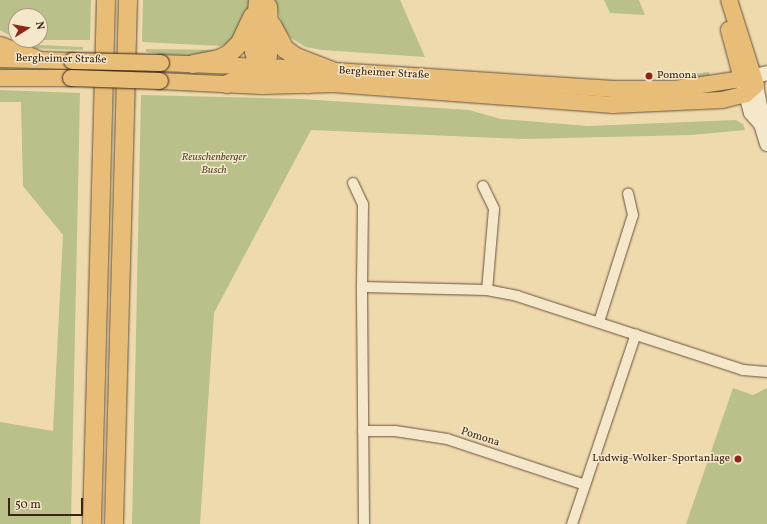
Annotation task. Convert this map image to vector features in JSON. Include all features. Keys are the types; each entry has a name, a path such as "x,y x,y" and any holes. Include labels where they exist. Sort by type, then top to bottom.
{"highway":[{"path":"92,524 106,0"},
{"path":"114,524 128,0"},
{"path":"193,64 219,59 235,48 263,5"},
{"path":"227,84 257,72 267,60 269,51 263,5"},
{"path":"263,5 274,33 285,49 296,58 333,71"},
{"path":"0,46 36,59"},
{"path":"262,67 274,77 308,84"}],"main road":[{"path":"720,0 753,81"},
{"path":"729,0 753,81 751,113 761,124 767,144"},
{"name":"Bergheimer Straße","path":"0,59 262,67 646,90 753,81"},
{"name":"Bergheimer Straße","path":"0,78 113,79 227,84 334,84 613,104 722,100 753,81"}],"street":[{"path":"353,183 363,204 362,287 364,524"},
{"path":"484,186 494,209 487,290"},
{"path":"599,322 633,215 628,194"},
{"path":"362,287 487,290 517,296 743,370 767,372"},
{"path":"572,524 636,334"},
{"name":"Pomona","path":"363,432 418,433 447,439 585,485"}],"green space":[{"path":"0,0 91,0 90,40 48,40 48,8 8,8 8,34 0,30"},
{"path":"143,0 250,0 245,24 230,43 220,46 142,42"},
{"path":"275,0 400,0 425,57 322,50 306,47 291,38 283,28"},
{"path":"604,0 639,0 645,15 610,13"},
{"path":"0,37 8,40 8,42 0,40"},
{"path":"48,45 83,47 83,50 26,48 48,48"},
{"path":"146,49 225,50 191,58 146,52"},
{"path":"0,64 67,69 0,72"},
{"path":"709,72 711,78 695,80 668,79 668,77"},
{"path":"0,90 80,93 71,524 0,524 0,422 53,431 63,235 23,186 21,102 0,102"},
{"name":"Reuschenberger Busch","path":"141,95 302,99 469,110 501,119 588,126 736,120 743,124 745,130 691,135 523,139 311,130 214,313 200,524 132,524"},
{"name":"Ludwig-Wolker-Sportanlage","path":"733,388 753,395 767,388 767,524 686,524"}],"place":[{"name":"Pomona","path":"649,76"},
{"name":"Ludwig-Wolker-Sportanlage","path":"738,459"}]}
